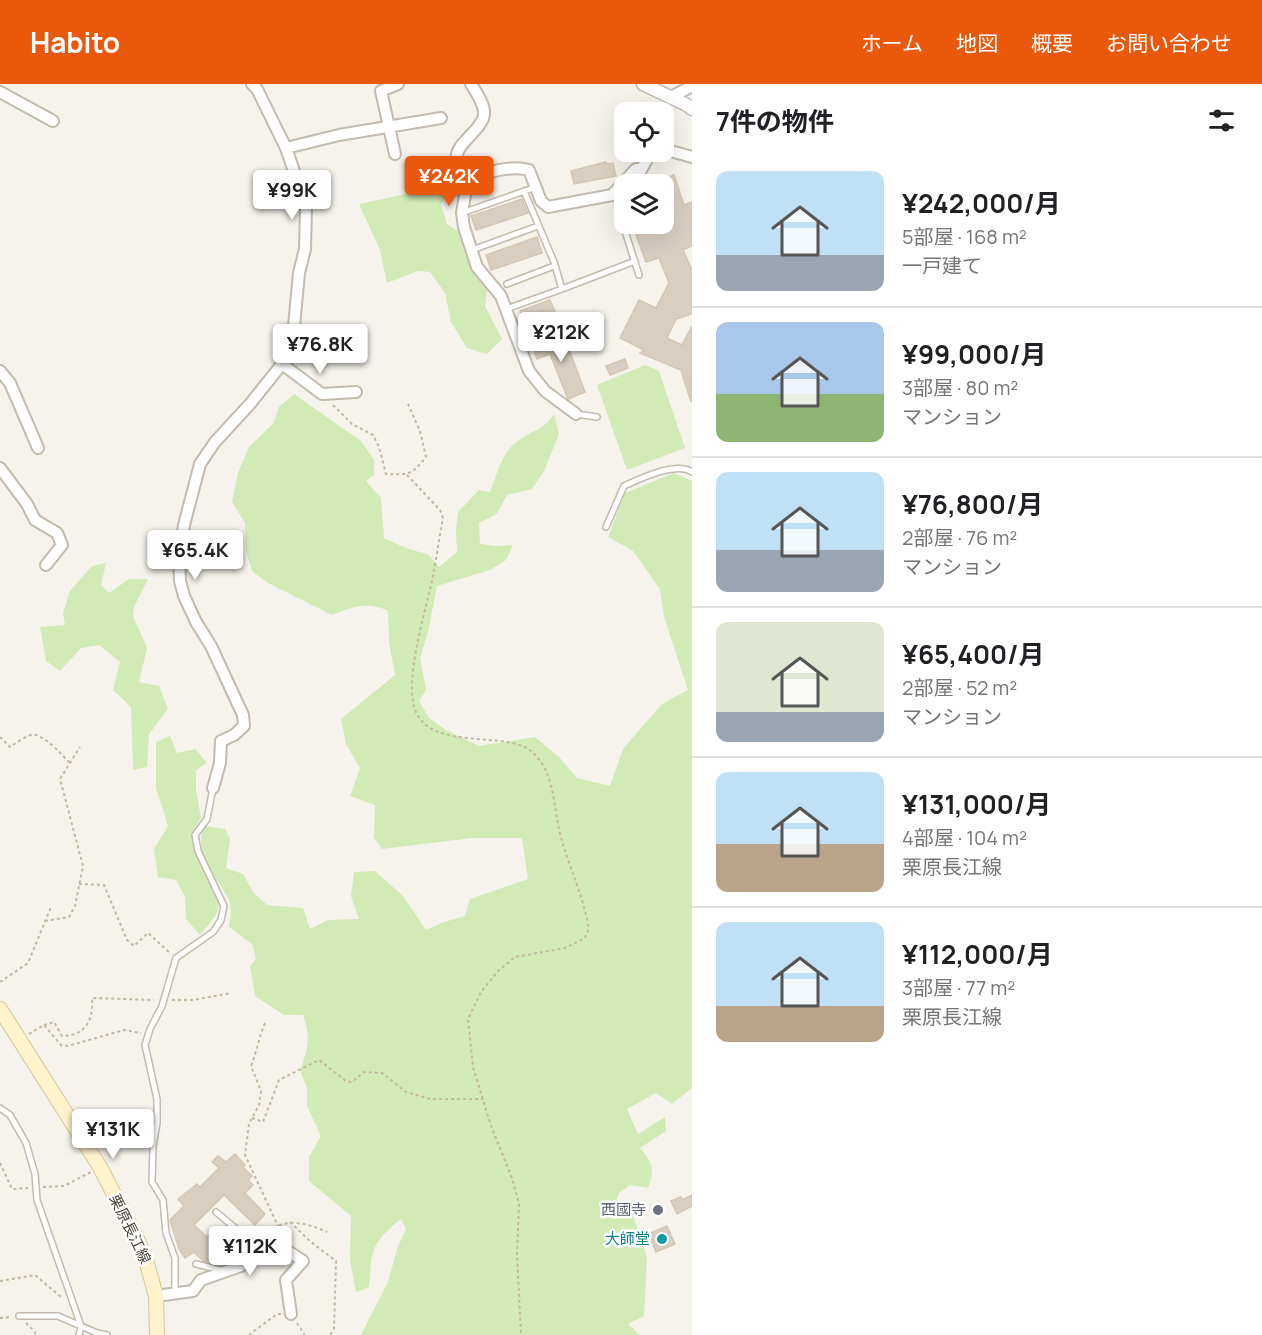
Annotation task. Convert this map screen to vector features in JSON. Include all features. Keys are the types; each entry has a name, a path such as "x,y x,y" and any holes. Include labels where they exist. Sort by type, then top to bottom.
{"main road":[{"name":"栗原長江線","path":"0,1009 99,1167 139,1243 156,1296 157,1335"}],"street":[{"path":"213,788 220,763 221,741 234,735 244,726 243,715 211,646 184,596 180,581 179,557 184,525 200,464 215,442 282,364 292,346 299,273 305,249 307,213 286,148 257,89 252,84"},
{"path":"395,154 381,91 398,84"},
{"path":"471,84 484,114 480,124 459,148 456,156 458,166 467,183 462,213 464,227 477,267 501,296 530,371 545,391 576,414"},
{"path":"643,84 692,109"},
{"path":"671,97 692,86"},
{"path":"0,92 53,121"},
{"path":"286,148 339,135 441,118"},
{"path":"638,174 649,156 667,150 692,157"},
{"path":"467,183 476,176 519,167 529,170 541,201 548,207 612,195 636,169 641,169"},
{"path":"282,364 322,394 356,392"},
{"path":"0,371 10,383 38,448"},
{"path":"0,468 27,504 35,520 57,533 62,545 46,565"},
{"path":"156,1296 193,1291 201,1280 241,1266 261,1244 270,1239 303,1261 286,1280 291,1314"}],"lane":[{"path":"462,213 536,187"},
{"path":"524,191 562,289"},
{"path":"472,250 538,226"},
{"path":"626,234 639,275"},
{"path":"506,309 635,261"},
{"path":"507,284 554,266"},
{"path":"576,414 597,417"},
{"path":"606,527 624,486 666,470 692,472"},
{"path":"175,1293 175,1258 166,1233 163,1200 152,1182 157,1099 146,1045 148,1034 164,1000 176,958 213,932 221,920 224,906 198,851 195,835 207,819 213,788"},
{"path":"0,1108 10,1116 26,1143 35,1174 37,1200 81,1326 79,1335"},
{"path":"216,1212 261,1244"},
{"path":"196,1264 226,1271"},
{"path":"19,1316 58,1316 107,1335"}],"path":[{"path":"322,394 352,424 373,435 379,447 386,474 407,475 417,469 426,457 420,431 408,404"},
{"path":"407,475 440,510 443,518 432,579 414,655 412,701 417,714 425,724 445,734 459,738 502,740 526,748 533,753 550,781 561,837 589,929 585,938 565,948 515,957 498,971 481,992 468,1019 473,1066 491,1126 512,1178 519,1204 517,1254 521,1335"},
{"path":"0,737 10,747 31,735 36,735 49,742 71,764"},
{"path":"45,921 69,917 75,906 80,884 83,866 60,778 80,747"},
{"path":"80,884 104,885 126,940 134,946 148,933 176,958"},
{"path":"0,982 28,963 51,907"},
{"path":"19,1039 54,1022 62,1036 73,1036 89,1024 93,1011 92,998 193,1000 231,993"},
{"path":"265,1023 251,1066 261,1091 259,1105 249,1124 245,1155 278,1226"},
{"path":"44,1025 61,1045 68,1046 124,1030 148,1034"},
{"path":"252,1118 264,1122 279,1080 319,1060 346,1082 352,1082 364,1072 382,1073 406,1092 430,1099 483,1100"},
{"path":"290,1222 310,1242 336,1261 334,1329 330,1335"},
{"path":"261,1244 278,1226 290,1222 327,1232"},
{"path":"0,1281 35,1275 60,1296 72,1322"},
{"path":"249,1335 277,1314 291,1314 305,1335"}],"green space":[{"path":"453,184 441,204 447,224 462,234 477,277 487,290 485,306 502,339 487,354 467,348 451,322 445,293 430,272 418,271 387,283 380,250 359,204"},
{"path":"645,365 659,371 685,448 627,470 597,385"},
{"path":"294,394 361,441 374,460 374,475 366,481 381,498 384,538 429,555 439,567 457,552 458,512 479,490 490,492 499,467 509,450 518,441 545,424 554,414 559,434 544,471 532,489 507,495 497,514 479,523 480,544 513,545 506,560 490,570 437,586 428,632 420,658 426,690 419,701 429,718 446,730 479,746 535,737 559,757 577,778 610,786 623,749 662,704 688,690 664,617 660,589 633,551 608,537 625,493 674,473 692,481 692,1088 672,1104 656,1093 627,1109 638,1134 665,1117 666,1131 640,1148 652,1167 648,1188 630,1185 619,1193 614,1207 632,1212 647,1258 644,1316 628,1324 640,1335 361,1335 388,1282 397,1249 406,1229 401,1219 383,1235 374,1248 369,1287 356,1292 350,1260 351,1216 309,1181 309,1157 321,1136 307,1106 307,1088 300,1070 308,1043 303,1015 284,1015 255,996 250,966 256,959 252,944 229,927 230,903 208,865 201,844 202,835 206,826 225,829 230,839 226,868 243,874 253,892 267,905 303,908 310,929 328,920 359,919 351,896 354,872 375,871 403,896 426,930 465,916 470,899 528,879 522,838 472,838 382,849 374,838 375,805 350,796 360,768 346,744 341,719 395,675 389,643 388,611 374,606 360,606 332,615 268,583 252,571 246,551 245,523 232,502 238,473 249,447 273,424 279,407"},
{"path":"106,563 101,585 109,593 129,579 148,579 134,607 133,616 147,648 139,682 159,686 168,709 149,734 147,767 133,770 131,707 113,690 120,662 99,645 81,648 60,671 46,661 40,627 65,625 63,613 70,591 92,566"},
{"path":"170,736 177,753 195,749 207,763 196,770 196,790 201,818 191,833 194,847 219,905 216,915 200,935 186,919 185,897 176,880 158,877 154,849 168,826 156,788 156,742"}],"building":[{"path":"606,162 606,164 613,163 616,174 614,176 574,184 571,171"},
{"path":"674,175 684,205 692,202 692,246 683,250 692,270 692,314 676,319 667,338 682,345 692,326 691,402 681,370 640,353 644,350 620,338 639,300 656,308 669,283 659,258 646,262 636,234 674,234"},
{"path":"522,199 528,213 476,230 471,216"},
{"path":"537,237 542,253 491,270 486,255"},
{"path":"550,300 556,314 525,325 520,311"},
{"path":"563,333 585,392 568,399 550,354 537,359 532,344"},
{"path":"625,359 628,368 610,375 606,366"},
{"path":"235,1154 252,1176 248,1180 253,1185 245,1193 265,1214 255,1225 224,1195 194,1225 225,1250 218,1257 214,1254 207,1262 194,1252 185,1258 179,1249 170,1220 184,1206 178,1199 197,1184 200,1187 219,1168 212,1162 218,1156 226,1162"},
{"path":"692,1195 692,1206 677,1214 671,1201 681,1197 682,1200"},
{"name":"大師堂","path":"667,1226 675,1244 656,1252 649,1234"}],"place":[{"name":"西國寺","path":"658,1210"},
{"name":"大師堂","path":"662,1239"}]}
